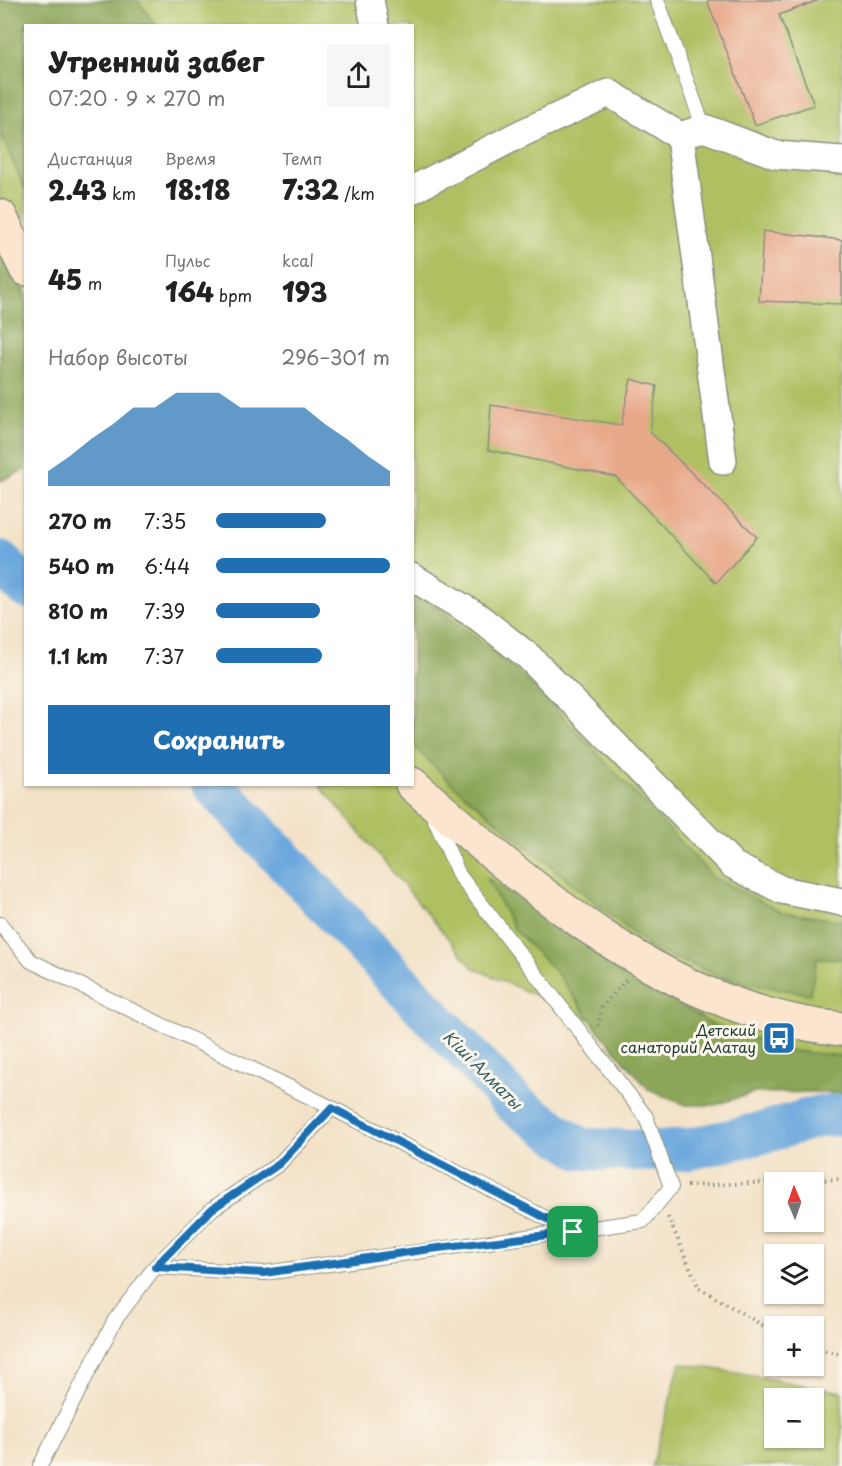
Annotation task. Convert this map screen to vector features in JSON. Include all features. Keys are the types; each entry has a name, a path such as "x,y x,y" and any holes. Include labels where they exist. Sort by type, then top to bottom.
{"main road":[{"path":"0,216 24,265"},
{"path":"417,788 505,864 600,934 652,966 697,990 732,1004 785,1021 842,1029"}],"street":[{"path":"370,0 375,24"},
{"path":"414,189 520,134 609,93 692,132 776,155 842,160"},
{"path":"692,132 723,461"},
{"path":"414,578 477,616 529,657 733,865 782,890 842,902"}],"lane":[{"path":"657,0 692,132"},
{"path":"155,1267 264,1273 430,1249 573,1232 643,1221 671,1187 646,1117 459,875 417,788"},
{"path":"0,924 31,961 332,1108 573,1232"},
{"path":"40,1466 115,1320 155,1267 212,1209 279,1164 332,1108"}],"path":[{"path":"594,1050 602,1007 626,979 652,966"},
{"path":"671,1187 842,1179"},
{"path":"660,1200 699,1288 764,1326"},
{"path":"824,1350 842,1354"}],"green space":[{"path":"0,0 842,0 842,1109 820,1081 675,1057 473,968 321,786 414,786 414,24 24,24 24,431 0,401"},
{"path":"0,0 137,0 155,24 24,24 24,187 0,132"},
{"path":"0,241 24,294 24,470 0,481"},
{"path":"414,591 474,636 539,691 714,878 782,912 842,921 842,959 817,958 810,994 734,981 653,950 453,785 414,746"},
{"path":"486,878 711,1024 792,1051 842,1056 842,1093 753,1093 715,1105 685,1105 648,1089 597,1029 556,972 515,930"},
{"path":"680,1363 820,1388 764,1388 764,1448 824,1448 824,1389 842,1392 842,1466 652,1466"}],"building":[{"path":"707,0 819,0 779,15 814,105 755,125"},
{"path":"763,231 842,240 842,304 759,301"},
{"path":"631,379 657,386 650,432 757,537 716,583 616,477 488,450 491,405 621,425"}],"waterway":[{"name":"Кіші Алматы","path":"0,561 24,586"},
{"name":"Кіші Алматы","path":"214,786 516,1105 581,1149 664,1151 690,1149 766,1132 820,1116 842,1115"}],"place":[{"name":"Детский санаторий Алатау","path":"779,1038"}],"route":[{"path":"332,1108 573,1232 430,1249 264,1273 155,1267 212,1209 279,1164 332,1108"}]}
